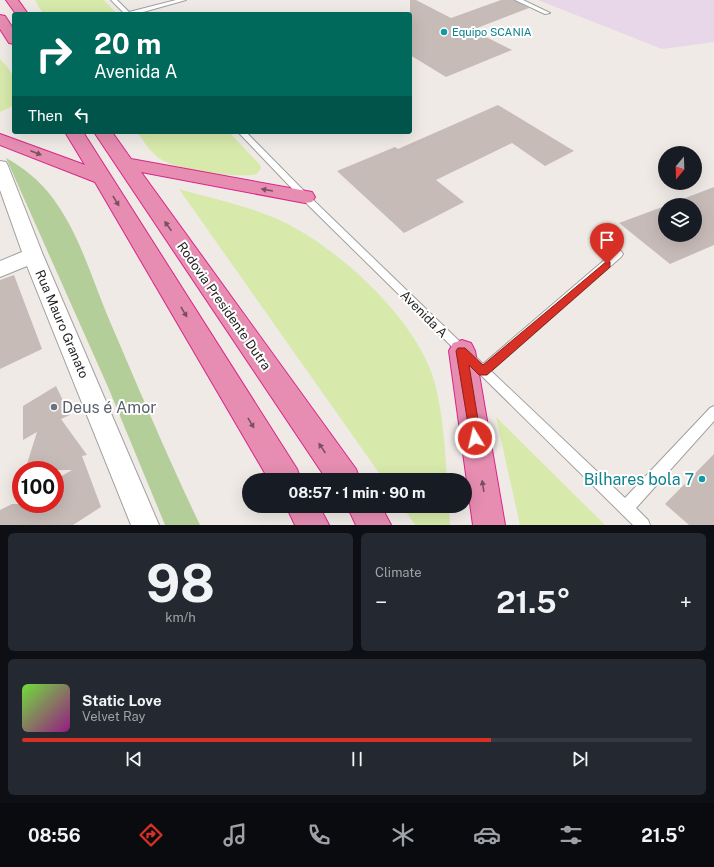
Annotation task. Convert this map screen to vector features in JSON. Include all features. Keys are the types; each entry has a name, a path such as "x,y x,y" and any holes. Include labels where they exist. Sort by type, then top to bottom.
{"highway":[{"path":"12,0 21,12"},
{"path":"26,12 27,0"},
{"path":"0,18 12,37"},
{"path":"75,134 282,473"},
{"name":"Rodovia Presidente Dutra","path":"104,134 241,329 339,473"},
{"path":"0,139 102,178"},
{"path":"124,163 305,197"},
{"path":"462,351 489,525"},
{"path":"302,513 308,525"},
{"path":"305,513 313,525"},
{"path":"367,513 375,525"}],"street":[{"name":"Rua Mauro Granato","path":"0,166 33,255 145,525"},
{"path":"0,269 33,255"}],"lane":[{"path":"114,0 127,12"},
{"path":"137,12 183,0"},
{"path":"518,0 548,13"},
{"name":"Avenida A","path":"244,134 305,197 462,351 644,525"},
{"path":"483,371 618,254"},
{"path":"626,508 714,412"}],"shaded area":[{"path":"538,0 714,0 714,42 662,49"}],"green space":[{"path":"35,0 104,0 115,12 42,12"},
{"path":"0,59 12,75 12,106 0,112"},
{"path":"138,134 231,134 260,165 261,168 257,174 248,175 209,173 170,164 162,160 151,151"},
{"path":"6,158 25,170 42,185 52,197 70,225 153,421 200,525 165,525 108,387"},
{"path":"179,189 251,209 275,218 323,245 371,286 393,310 412,335 426,360 438,396 442,420 446,473 379,473"},
{"path":"496,417 605,525 520,525"},
{"path":"407,513 449,513 450,525 415,525"}],"building":[{"name":"Equipo SCANIA","path":"410,0 416,0 451,18 501,0 514,0 529,8 472,30 512,50 446,77 412,56 412,12 410,12"},
{"path":"498,105 574,151 545,166 512,143 436,180 464,202 404,233 337,171 395,147 398,149"},
{"path":"714,187 714,245 670,264 619,223 658,209 658,242 702,242 702,198 685,198"},
{"path":"14,275 42,349 0,369 0,280"},
{"path":"56,386 70,415 61,419 87,455 82,456 101,507 73,525 0,525 0,510 12,504 12,513 64,513 64,475 72,470 64,470 64,461 28,461 37,432 23,440 23,406"},
{"name":"Bilhares bola 7","path":"714,454 714,525 689,525 665,504"}],"place":[{"name":"Equipo SCANIA","path":"444,32"},
{"name":"Deus é Amor","path":"54,407"},
{"name":"Bilhares bola 7","path":"702,479"}],"route":[{"path":"475,438 462,351 483,371 607,264"}]}
